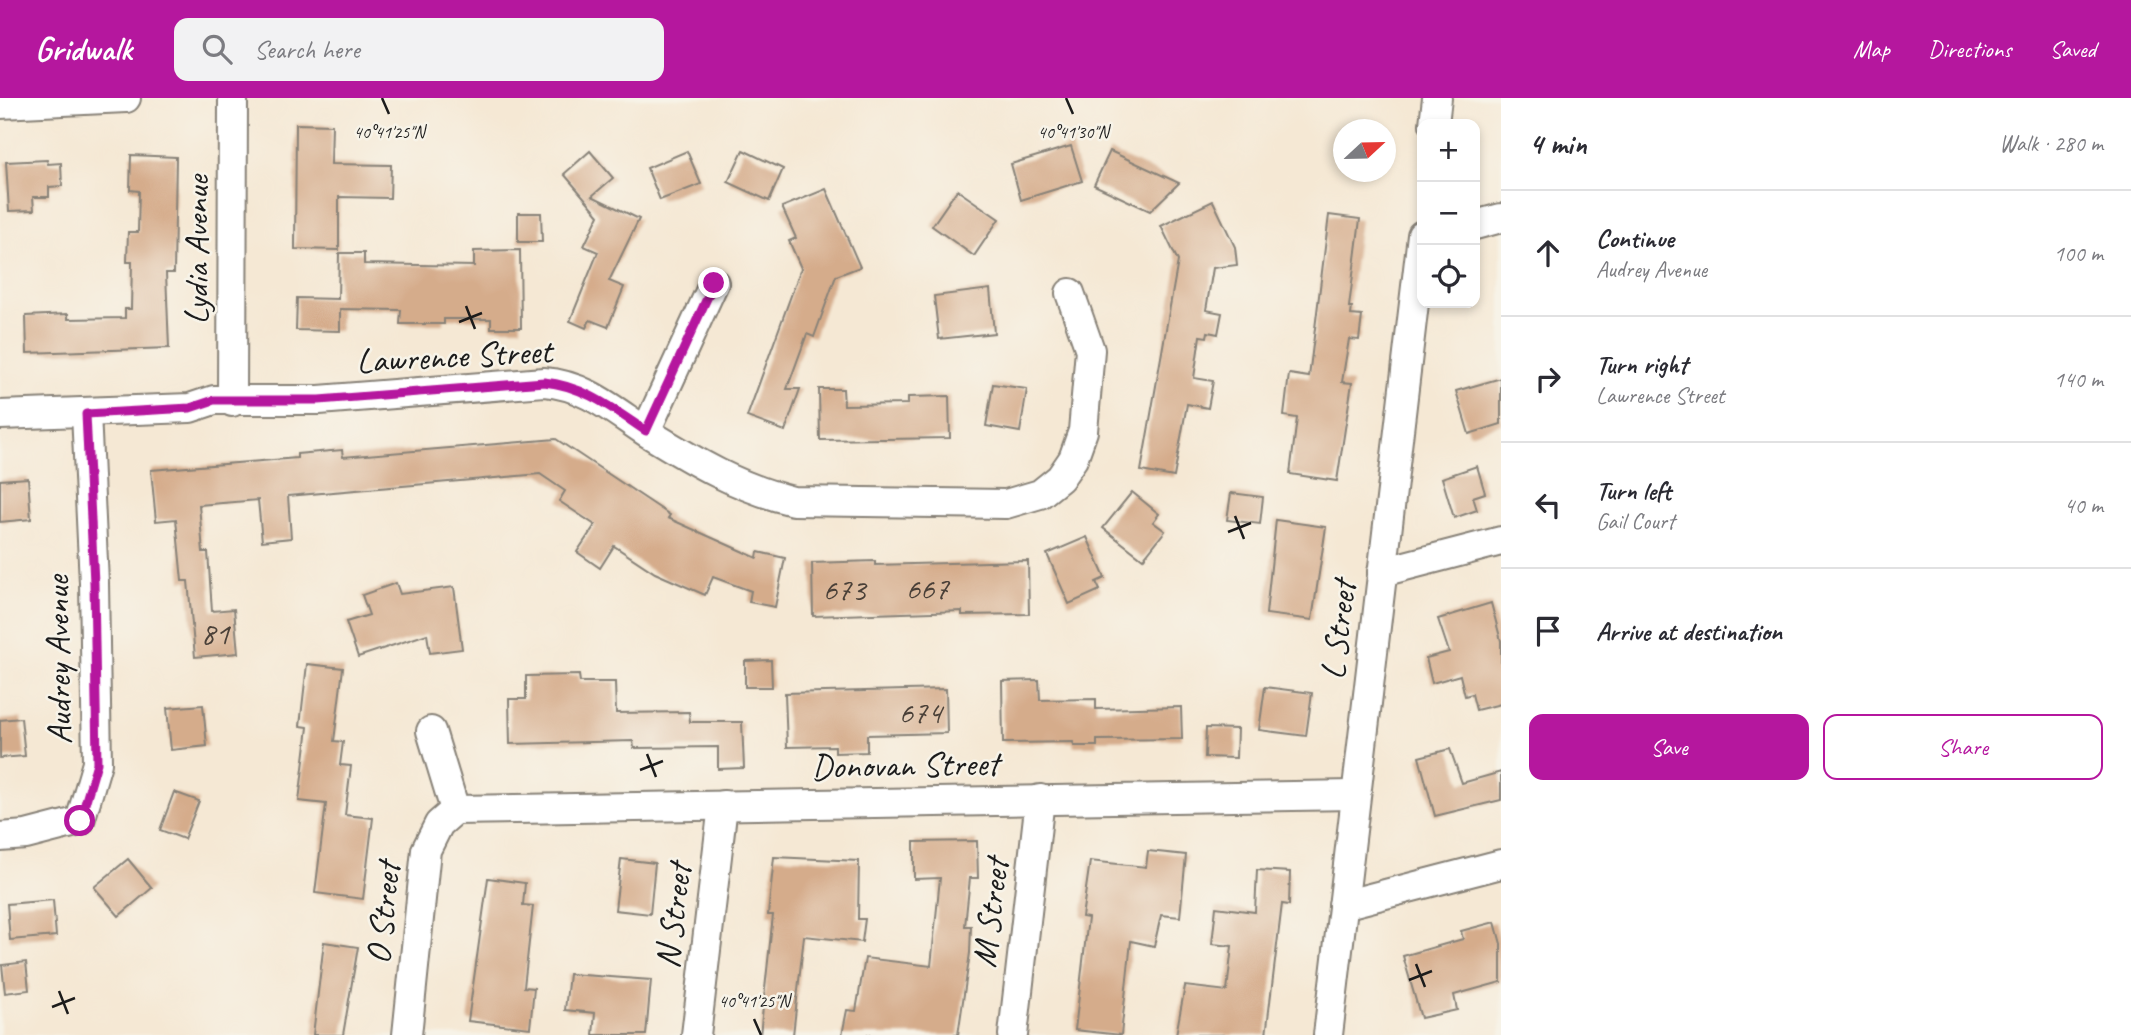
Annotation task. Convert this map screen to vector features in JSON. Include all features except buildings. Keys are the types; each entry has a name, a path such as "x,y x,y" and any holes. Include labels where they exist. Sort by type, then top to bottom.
{"street":[{"path":"0,104 127,98"},
{"name":"Lydia Avenue","path":"232,402 233,98"},
{"path":"1435,119 1437,98"},
{"path":"1480,224 1501,218"},
{"name":"L Street","path":"1328,1035 1421,245"},
{"path":"646,431 714,283"},
{"name":"Lawrence Street","path":"0,415 86,414 190,408 214,400 319,400 544,382 561,383 590,393 724,479 761,494 793,501 1006,504 1040,494 1067,469 1083,431 1090,350 1070,293"},
{"name":"Audrey Avenue","path":"0,838 26,835 80,821 97,763 94,583 86,414"},
{"path":"1382,572 1501,541"},
{"path":"431,731 455,810"},
{"name":"Donovan Street","path":"455,810 1355,794"},
{"name":"M Street","path":"1013,1035 1040,799"},
{"name":"N Street","path":"696,1035 723,806"},
{"name":"O Street","path":"407,1035 426,850 439,824 455,810"},
{"path":"1343,905 1501,864"}],"route":[{"path":"80,821 97,763 94,583 86,414 190,408 214,400 319,400 544,382 561,383 590,393 646,431 714,283"}]}
